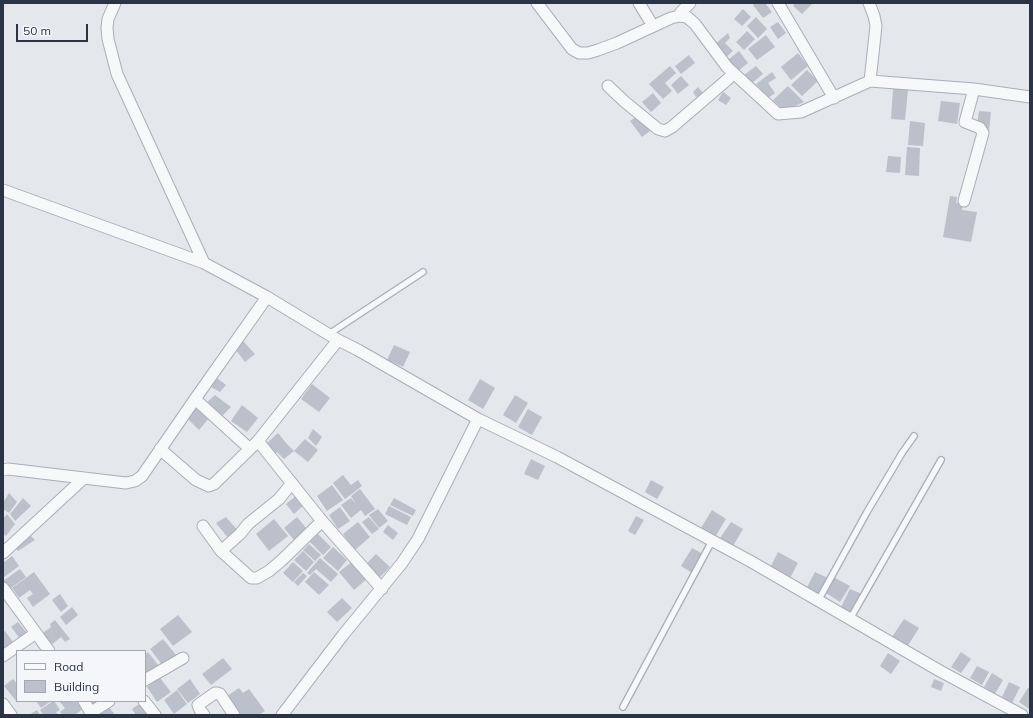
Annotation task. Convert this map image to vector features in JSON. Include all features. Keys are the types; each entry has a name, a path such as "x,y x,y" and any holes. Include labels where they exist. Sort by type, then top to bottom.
{"street":[{"path":"115,3 107,24 108,39 117,74 204,263"},
{"path":"537,3 572,49 588,53 617,43 671,18 679,16 687,17 695,24 727,67 778,114 801,112 870,81 974,89 1030,97"},
{"path":"639,3 653,26"},
{"path":"679,16 690,3"},
{"path":"778,3 834,98"},
{"path":"869,3 876,26 870,81"},
{"path":"608,86 658,129 665,131 672,127 733,73"},
{"path":"964,201 983,133 980,128 965,122 974,89"},
{"path":"3,190 204,263 267,297 478,419 557,457 750,561 940,671 1022,715"},
{"path":"3,470 8,469 126,483 135,481 142,476 194,399 267,297"},
{"path":"160,449 196,480 210,486 214,484 254,445 334,337"},
{"path":"194,399 254,445 292,483 322,521 382,589"},
{"path":"282,715 343,635 382,589 418,539 478,419"},
{"path":"3,553 84,478"},
{"path":"221,551 240,534 248,524 279,499 292,483"},
{"path":"203,526 221,551 251,578 257,578 269,571 281,561 322,521"},
{"path":"3,588 48,650"},
{"path":"3,656 36,634"},
{"path":"146,679 184,658"},
{"path":"204,715 198,705 217,693 220,694 234,715"},
{"path":"85,702 91,714 108,702"},
{"path":"145,702 154,715"},
{"path":"3,704 12,715"}],"lane":[{"path":"334,337 423,272"},
{"path":"818,601 867,512 914,436"},
{"path":"850,619 941,460"},
{"path":"623,707 712,541"}],"building":[{"path":"755,3 765,3 772,12 763,18 753,5"},
{"path":"795,3 813,3 802,14 793,6"},
{"path":"743,9 751,17 742,26 734,19"},
{"path":"756,17 767,29 758,38 747,26"},
{"path":"778,22 786,33 778,39 770,27"},
{"path":"747,31 755,39 744,50 736,42"},
{"path":"728,33 730,38 725,43 733,51 725,58 714,45"},
{"path":"766,35 775,47 757,60 748,49"},
{"path":"739,51 748,63 737,72 728,60"},
{"path":"798,53 808,66 791,80 781,67"},
{"path":"689,55 695,63 681,74 675,66"},
{"path":"670,66 676,73 665,83 672,91 663,99 649,84"},
{"path":"756,66 763,74 751,84 744,75"},
{"path":"807,70 818,81 802,96 791,85"},
{"path":"772,72 776,78 768,83 775,93 768,98 756,84"},
{"path":"681,76 689,85 678,94 671,85"},
{"path":"788,86 804,102 784,111 773,100"},
{"path":"698,87 703,93 696,97 693,92"},
{"path":"893,89 908,90 905,120 891,119"},
{"path":"723,92 731,98 726,105 718,100"},
{"path":"653,93 661,103 651,112 642,102"},
{"path":"941,101 960,103 957,124 938,121"},
{"path":"979,111 991,112 989,131 982,130 977,125"},
{"path":"639,115 650,131 642,137 630,121"},
{"path":"910,121 925,123 923,146 908,145"},
{"path":"907,147 920,148 919,176 905,175"},
{"path":"888,156 901,157 900,173 886,172"},
{"path":"950,196 957,197 956,203 963,204 962,210 977,212 971,242 943,237"},
{"path":"243,341 255,354 245,362 236,350"},
{"path":"394,345 410,352 403,367 387,360"},
{"path":"217,378 226,385 220,392 211,387"},
{"path":"480,379 495,388 483,409 468,400"},
{"path":"312,384 330,398 319,412 301,399"},
{"path":"215,395 231,407 218,420 204,405"},
{"path":"515,395 528,403 516,423 503,415"},
{"path":"197,405 210,417 199,430 186,417"},
{"path":"242,405 258,418 247,432 231,421"},
{"path":"528,409 542,417 532,435 518,427"},
{"path":"313,429 322,437 316,446 308,438"},
{"path":"278,433 294,451 284,459 277,452 275,454 267,443"},
{"path":"305,439 318,450 308,462 294,451"},
{"path":"531,459 545,466 538,480 524,474"},
{"path":"343,475 351,485 358,480 362,486 345,499 333,483"},
{"path":"651,480 664,487 657,499 645,492"},
{"path":"332,485 343,500 327,511 317,496"},
{"path":"360,489 375,509 365,516 361,510 351,518 341,505 351,498 356,504 351,496"},
{"path":"9,493 17,502 9,513 3,509 3,503"},
{"path":"297,495 305,504 294,514 286,504"},
{"path":"23,498 31,506 15,521 10,514"},
{"path":"394,498 416,510 413,516 390,505"},
{"path":"389,506 411,517 407,525 385,514"},
{"path":"340,507 350,521 338,529 329,515"},
{"path":"378,509 388,521 379,528 369,515"},
{"path":"712,510 726,519 715,537 701,528"},
{"path":"7,514 15,524 6,536 3,533 3,519"},
{"path":"636,516 644,520 635,535 628,531"},
{"path":"226,517 240,533 229,539 216,523"},
{"path":"297,517 307,529 294,540 284,528"},
{"path":"369,517 379,529 372,534 362,522"},
{"path":"274,519 288,536 269,551 256,534"},
{"path":"358,522 370,537 355,550 343,534"},
{"path":"731,522 743,529 733,546 720,538"},
{"path":"388,525 398,533 393,540 383,532"},
{"path":"27,532 35,540 18,551 13,546"},
{"path":"318,534 331,547 323,555 310,542"},
{"path":"309,544 321,555 315,561 303,550"},
{"path":"333,547 347,560 338,571 323,558"},
{"path":"692,548 703,554 692,573 681,566"},
{"path":"303,551 314,562 306,571 294,560"},
{"path":"778,552 798,563 789,580 769,570"},
{"path":"376,554 390,567 379,578 365,565"},
{"path":"12,556 19,566 3,578 3,563"},
{"path":"320,558 338,574 331,582 316,569 310,575 307,573"},
{"path":"354,560 368,578 354,590 339,572"},
{"path":"293,562 303,571 293,582 283,573"},
{"path":"20,569 26,577 7,591 3,586 3,581"},
{"path":"34,572 50,594 33,607 27,598 33,594 30,590 19,598 12,588"},
{"path":"314,572 329,585 319,595 305,582"},
{"path":"815,572 828,578 819,596 806,589"},
{"path":"303,573 307,576 298,586 294,582"},
{"path":"835,578 850,586 840,602 826,593"},
{"path":"850,589 862,594 853,613 841,607"},
{"path":"60,594 68,606 61,612 52,600"},
{"path":"342,598 352,608 337,622 327,612"},
{"path":"72,607 78,615 66,625 60,617"},
{"path":"178,615 192,632 173,646 160,629"},
{"path":"904,619 919,628 907,647 892,637"},
{"path":"55,620 70,639 65,642 61,637 49,647 40,635 51,627 50,624"},
{"path":"18,622 28,634 21,640 11,627"},
{"path":"5,631 13,642 3,650 3,632"},
{"path":"163,639 176,655 163,666 150,649"},
{"path":"148,652 159,666 146,674 146,654"},
{"path":"961,652 971,659 961,673 951,667"},
{"path":"888,653 900,661 891,674 880,666"},
{"path":"223,658 232,669 211,685 202,674"},
{"path":"977,666 989,672 982,685 970,678"},
{"path":"992,673 1003,680 995,694 984,687"},
{"path":"160,678 171,692 157,702 147,687"},
{"path":"13,679 16,683 16,701 4,686"},
{"path":"190,679 200,694 188,703 177,689"},
{"path":"934,679 944,683 941,691 931,687"},
{"path":"1009,682 1020,687 1012,703 1002,697"},
{"path":"239,688 243,693 249,689 265,711 259,715 236,715 224,698"},
{"path":"1028,688 1030,689 1029,709 1019,702"},
{"path":"177,690 187,704 174,714 164,700"},
{"path":"37,702 50,702 41,708"},
{"path":"52,702 55,702 60,710 56,712 57,714 43,715 40,710"},
{"path":"60,702 82,702 85,707 75,715 63,715 60,712 65,708"},
{"path":"91,702 98,702 93,705"},
{"path":"142,702 152,715 136,715 132,709"},
{"path":"109,707 115,715 99,715"},
{"path":"37,710 40,715 29,715"}]}
